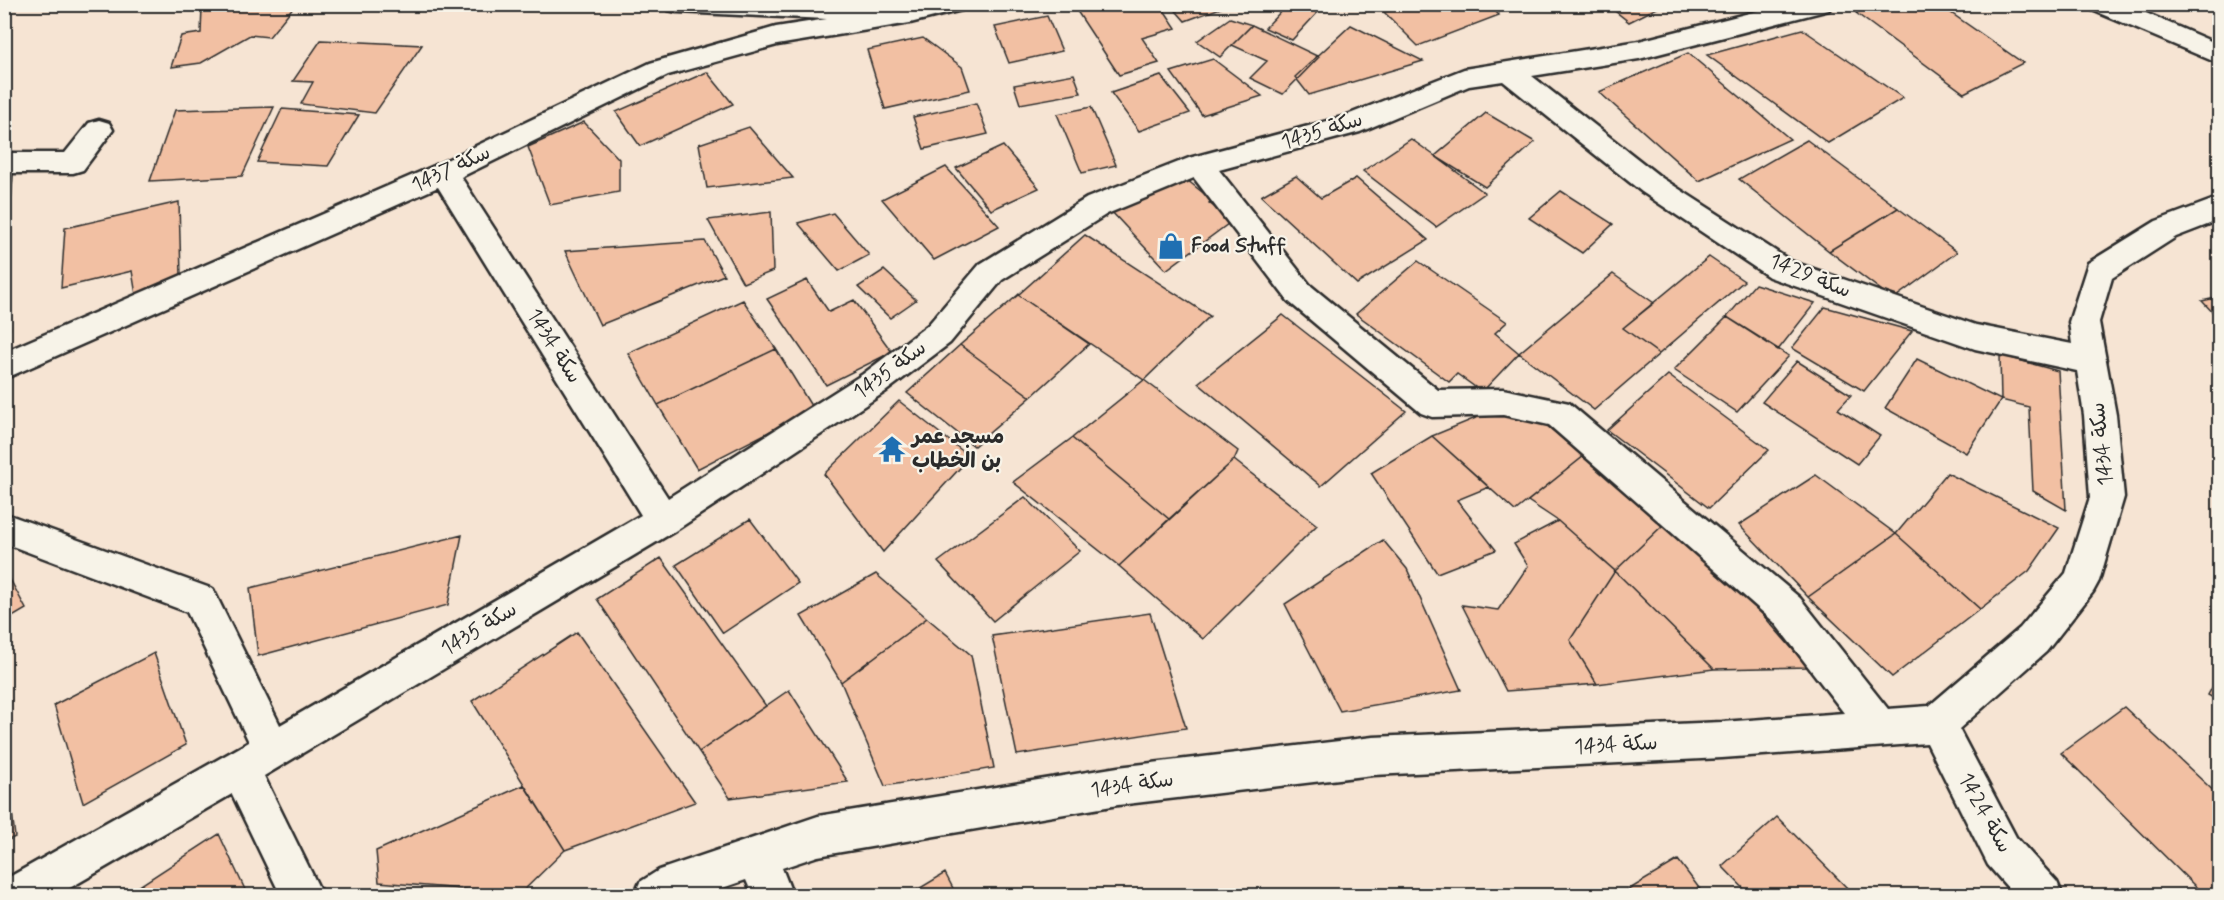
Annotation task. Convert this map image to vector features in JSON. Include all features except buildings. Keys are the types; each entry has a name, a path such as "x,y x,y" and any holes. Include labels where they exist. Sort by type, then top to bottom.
{"street":[{"path":"677,4 910,15 953,4"},
{"name":"سكة 1435","path":"16,896 273,750 663,520 874,383 939,334 991,272 1097,207 1198,165 1350,125 1464,78 1639,50 1820,4"},
{"path":"2101,4 2220,56"},
{"name":"سكة 1437","path":"4,366 444,173 659,69 776,36 910,15"},
{"name":"سكة 1429","path":"1508,71 1652,184 1780,269 1974,337 2091,361"},
{"path":"4,163 73,163 99,130"},
{"path":"1198,165 1299,293 1432,404 1503,402 1558,413 1787,610 1879,728"},
{"name":"سكة 1434","path":"444,173 663,520"},
{"name":"سكة 1434","path":"654,896 673,884 818,836 1107,788 1373,756 1722,740 1937,724 2033,640 2081,581 2107,497 2100,415 2084,322 2099,271 2166,229 2220,208"},
{"path":"4,528 200,600 273,750"},
{"name":"سكة 1424","path":"1937,724 2002,851 2043,896"},
{"path":"240,769 303,896"},
{"path":"757,856 773,896"}],"place":[{"name":"Food Stuff","path":"1171,246"},
{"name":"مسجد عمر بن الخطاب","path":"892,449"}]}
